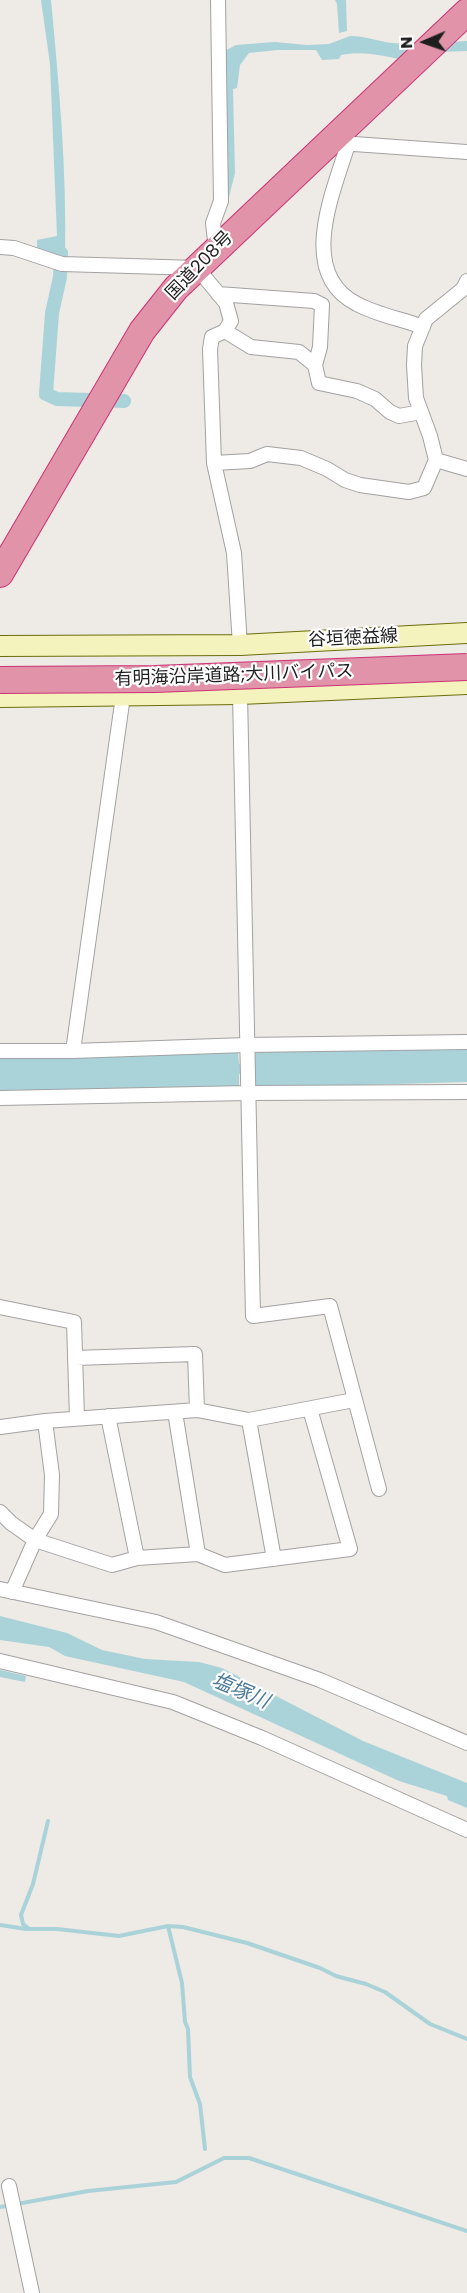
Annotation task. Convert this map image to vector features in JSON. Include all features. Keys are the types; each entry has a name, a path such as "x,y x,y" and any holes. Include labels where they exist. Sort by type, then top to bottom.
{"highway":[{"name":"国道208号","path":"0,573 142,331 176,288 216,249 338,143 467,12"},
{"name":"有明海沿岸道路;大川バイパス","path":"0,680 155,679 467,667"}],"main road":[{"name":"谷垣徳益線","path":"0,646 240,645 467,633"},
{"path":"240,645 240,694"},
{"path":"123,696 137,646"},
{"path":"0,697 240,694 467,684"}],"street":[{"path":"216,249 213,223 221,201 218,0"},
{"path":"423,327 356,304 335,283 327,269 322,250 338,143 467,152"},
{"path":"0,247 14,248 62,264 197,268 226,303 231,321 225,331 212,337 210,350 214,463 234,553 240,645"},
{"path":"214,463 250,461 267,454 301,458 360,485 409,492 424,488 436,460 416,398 415,346 426,319 463,289 467,281"},
{"path":"335,283 322,305 320,347 315,365 319,383 357,391 375,399 390,412 399,416 421,412"},
{"path":"218,294 314,301 322,305"},
{"path":"225,331 251,347 299,352 315,365"},
{"path":"436,460 467,469"},
{"path":"240,694 253,1316 330,1306 379,1488"},
{"path":"73,1051 123,696"},
{"path":"0,1051 467,1042"},
{"path":"0,1098 248,1093 467,1092"},
{"path":"0,1307 74,1322 77,1418"},
{"path":"75,1358 195,1354 197,1410"},
{"path":"0,1427 77,1418 197,1410 249,1420 354,1400"},
{"path":"0,1512 35,1540 112,1565 137,1558 198,1554 225,1565 350,1549 310,1409"},
{"path":"175,1412 198,1554"},
{"path":"108,1416 137,1558"},
{"path":"249,1420 274,1559"},
{"path":"45,1421 52,1474 51,1514 6,1590 156,1622 320,1680 467,1743"},
{"path":"0,1660 173,1702 262,1738 467,1830"},
{"path":"9,2186 32,2293"}],"water":[{"path":"41,0 51,0 64,161 65,257 54,257 37,248 37,240 57,236 50,64"},
{"path":"335,0 346,0 347,31 339,33 337,4"},
{"path":"350,36 401,44 467,41 467,51 411,53 402,60 356,53 341,55 339,59 322,60 316,50 249,53 240,65 237,88 233,89 235,173 228,201 224,199 223,52 236,45 275,42 307,45 329,44"},
{"path":"467,1048 467,1082 255,1088 254,1074 239,1074 239,1087 0,1092 0,1058 238,1053 239,1064 255,1065 255,1051"},
{"name":"塩塚川","path":"0,1616 67,1633 102,1650 145,1659 199,1662 222,1668 363,1741 467,1783 467,1808 448,1800 447,1796 399,1781 184,1682 65,1656 49,1647 0,1640"},
{"path":"0,1670 26,1676 25,1682 0,1677"}],"waterway":[{"path":"61,253 60,277 52,313 46,394 57,399 124,401"},
{"path":"28,1928 23,1924 21,1915 33,1884 48,1821"},
{"path":"0,1925 119,1936 168,1926 183,1927 247,1943 320,1968 336,1976 366,1984 385,1992 430,2024 467,2039"},
{"path":"168,1926 182,1983 185,2022 188,2029 190,2077 200,2104 205,2149"},
{"path":"0,2207 88,2191 176,2182 224,2158 249,2158 467,2231"}]}
